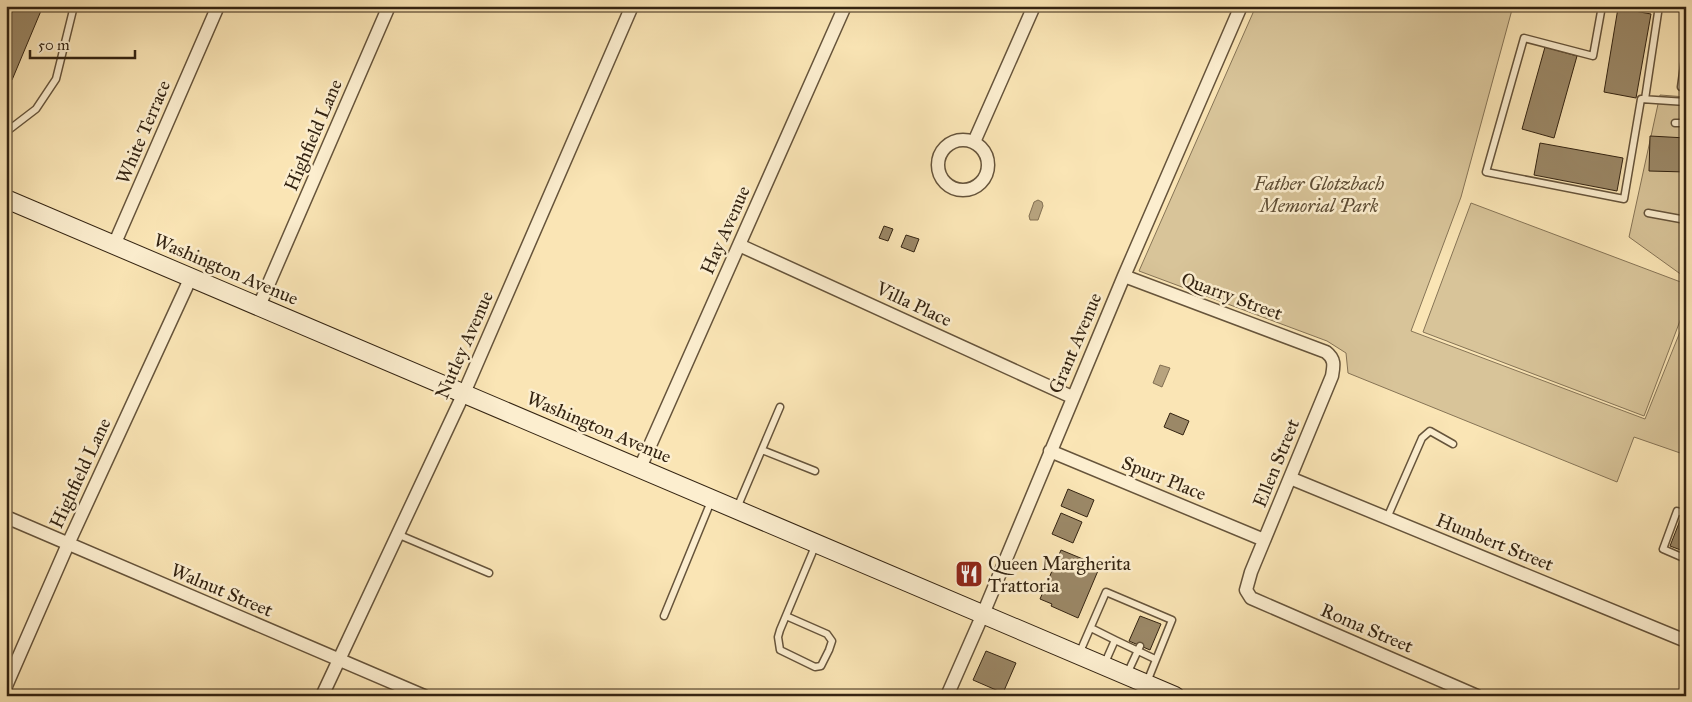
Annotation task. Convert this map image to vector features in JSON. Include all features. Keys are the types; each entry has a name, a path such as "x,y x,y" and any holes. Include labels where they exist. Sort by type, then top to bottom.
{"main road":[{"name":"Washington Avenue","path":"6,199 1175,696"}],"street":[{"name":"White Terrace","path":"114,245 218,6"},
{"name":"Highfield Lane","path":"259,306 389,6"},
{"name":"Nutley Avenue","path":"322,696 464,393 632,6"},
{"name":"Hay Avenue","path":"640,468 845,6"},
{"path":"974,142 1034,6"},
{"name":"Grant Avenue","path":"947,696 983,614 1072,397 1241,6"},
{"path":"966,139 974,142 985,152 988,170 985,178 978,185 970,189 955,189 941,177 938,159 943,149 951,142 966,139"},
{"name":"Villa Place","path":"739,245 1072,397"},
{"name":"Quarry Street","path":"1124,276 1326,352"},
{"name":"Highfield Lane","path":"6,686 68,544 191,278"},
{"name":"Ellen Street","path":"1246,590 1251,572 1332,376 1333,357 1326,352"},
{"name":"Spurr Place","path":"1050,451 1264,540"},
{"name":"Humbert Street","path":"1290,478 1686,641"},
{"name":"Walnut Street","path":"6,517 424,696"},
{"name":"Roma Street","path":"1246,590 1251,598 1477,696"}],"lane":[{"path":"6,132 36,109 56,79 74,6"},
{"path":"1602,6 1593,56 1524,38 1486,172 1624,199 1642,99 1645,99 1660,6"},
{"path":"1686,51 1681,87 1686,87"},
{"path":"1645,99 1686,102"},
{"path":"1675,123 1686,123"},
{"path":"1648,212 1686,220"},
{"path":"737,509 780,407"},
{"path":"1387,518 1422,438 1430,431 1453,444"},
{"path":"762,450 815,471"},
{"path":"664,616 712,499"},
{"path":"1686,514 1677,511 1663,549 1686,559"},
{"path":"397,534 489,573"},
{"path":"786,616 827,634 832,641 830,650 821,666 815,666 780,650 778,638 786,616 816,543"},
{"path":"1079,655 1106,592 1172,620 1146,684"},
{"path":"1150,620 1153,613"},
{"path":"1091,628 1115,640 1139,648 1155,659"},
{"path":"1104,666 1115,640"},
{"path":"1127,675 1139,648"}],"green space":[{"name":"Father Glotzbach Memorial Park","path":"1256,6 1513,6 1461,197 1411,331 1645,419 1686,317 1686,455 1634,437 1617,482 1348,373 1346,353 1327,341 1139,271"},
{"path":"1660,95 1686,97 1686,278 1629,237"},
{"path":"1471,203 1686,284 1686,305 1644,416 1423,332"}],"shaded area":[{"path":"1038,200 1042,202 1043,206 1038,220 1030,220 1029,216 1034,202"},
{"path":"1160,365 1170,368 1162,387 1153,383"}],"building":[{"path":"6,6 43,6 12,80 6,78"},
{"path":"1618,8 1651,14 1636,98 1604,92"},
{"path":"1545,47 1577,56 1554,138 1522,129"},
{"path":"1650,136 1686,138 1686,172 1649,171"},
{"path":"1540,143 1623,158 1617,191 1534,175"},
{"path":"884,226 893,229 888,241 879,238"},
{"path":"906,235 919,239 914,252 901,247"},
{"path":"1170,413 1189,421 1183,435 1164,427"},
{"path":"1068,489 1094,500 1087,517 1061,506"},
{"path":"1061,513 1082,522 1073,543 1052,534"},
{"path":"1681,518 1686,520 1686,552 1670,546"},
{"path":"1061,550 1100,566 1078,618 1040,599"},
{"path":"1140,616 1161,624 1150,650 1129,641"},
{"path":"986,651 1016,663 1003,693 973,680"}],"place":[{"name":"Queen Margherita Trattoria","path":"969,574"}]}
